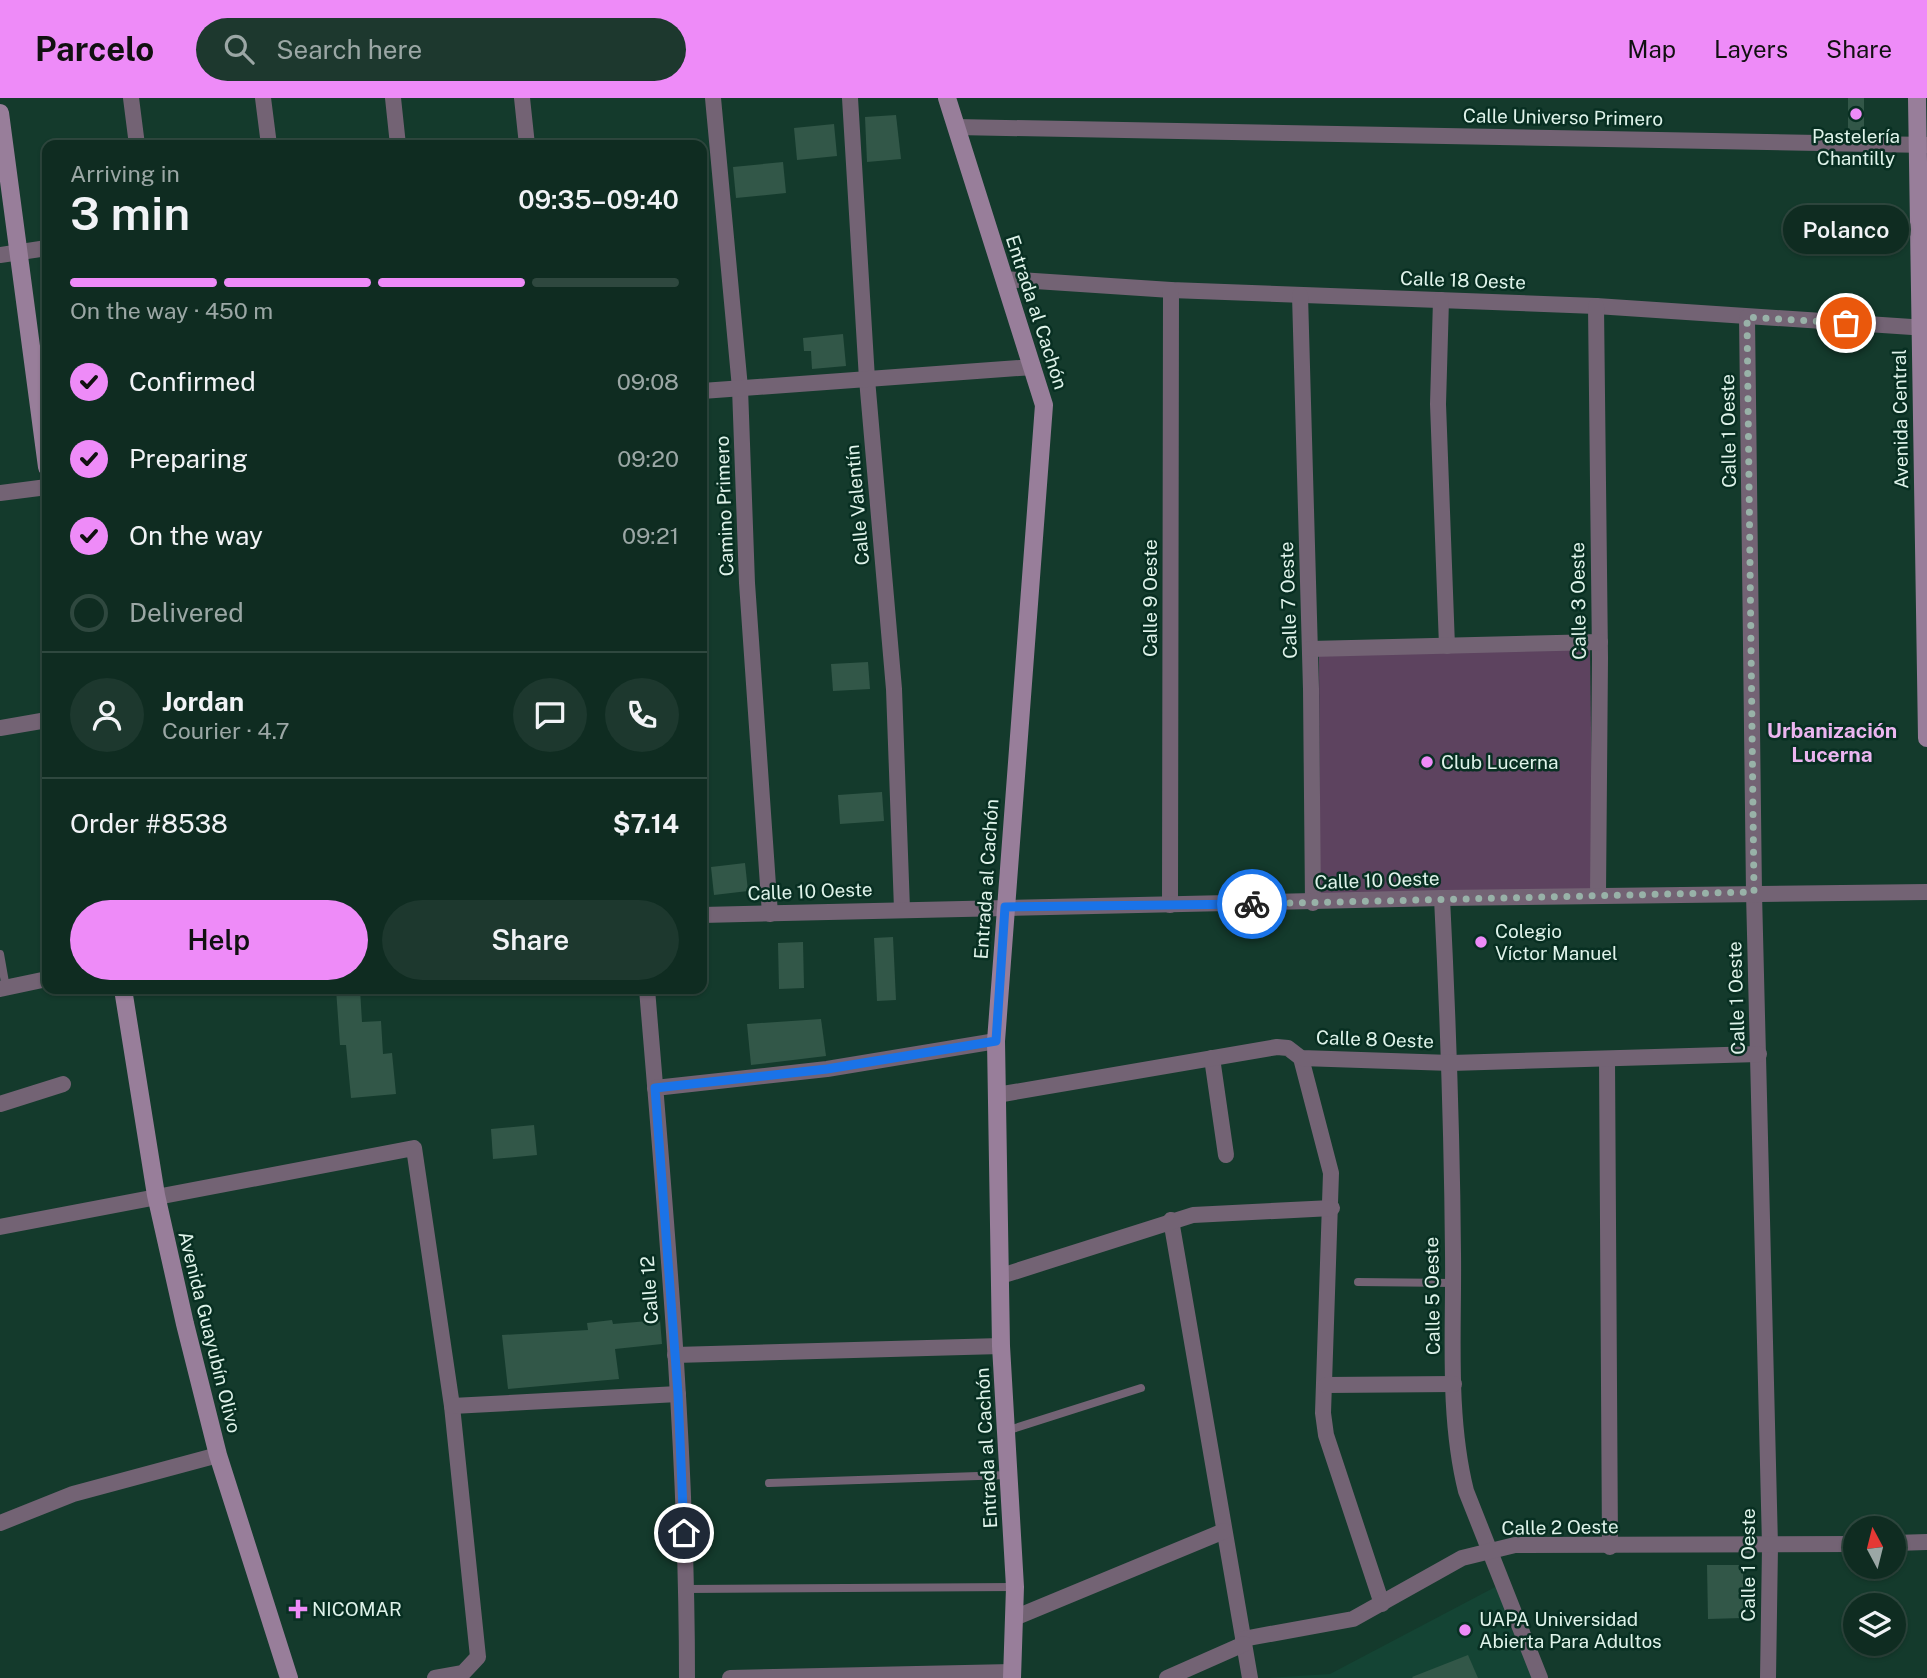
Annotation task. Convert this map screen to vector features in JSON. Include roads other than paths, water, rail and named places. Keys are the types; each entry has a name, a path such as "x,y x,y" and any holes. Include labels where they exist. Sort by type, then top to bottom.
{"main road":[{"name":"Entrada al Cachón","path":"947,98 1044,405 996,1041 1001,1346 1015,1587 1012,1675"},
{"name":"Avenida Central","path":"1917,98 1923,145 1927,738"},
{"path":"0,113 8,254 42,440"},
{"name":"Avenida Guayubín Olivo","path":"124,994 156,1195 218,1455 289,1678"}],"street":[{"path":"131,98 136,140"},
{"path":"263,98 268,140"},
{"path":"393,98 397,140"},
{"path":"522,98 526,140"},
{"name":"Camino Primero","path":"713,98 740,388 749,611 770,914"},
{"name":"Calle Valentín","path":"850,98 867,379 894,689 902,909"},
{"name":"Calle Universo Primero","path":"956,127 1923,145"},
{"path":"8,254 42,249"},
{"name":"Calle 18 Oeste","path":"1004,279 1171,290 1596,306 1923,328"},
{"name":"Calle 9 Oeste","path":"1170,905 1171,290"},
{"name":"Calle 7 Oeste","path":"1300,295 1310,649 1312,903"},
{"path":"1441,300 1438,404 1447,646"},
{"name":"Calle 3 Oeste","path":"1596,306 1600,642 1598,896"},
{"name":"Calle 1 Oeste","path":"1747,317 1754,892 1770,1546 1768,1678"},
{"path":"707,391 1033,367"},
{"path":"0,493 42,488"},
{"path":"1310,649 1600,642"},
{"path":"0,728 42,721"},
{"name":"Calle 10 Oeste","path":"707,915 1754,892 1927,892"},
{"name":"Calle 5 Oeste","path":"1442,898 1451,1063 1454,1384 1460,1467 1540,1678"},
{"path":"3,988 42,980"},
{"name":"Calle 12","path":"648,994 678,1394 687,1589 687,1678"},
{"path":"655,1088 827,1069 996,1041"},
{"name":"Calle 8 Oeste","path":"997,1095 1277,1047 1288,1048 1301,1058 1451,1063 1759,1054"},
{"path":"1212,1058 1226,1155"},
{"path":"1301,1058 1331,1173 1332,1208 1323,1413 1326,1435 1382,1604"},
{"path":"1607,1059 1610,1547"},
{"path":"0,1104 63,1084"},
{"path":"0,1227 156,1195 414,1148 452,1406 478,1657 463,1673 435,1678"},
{"path":"1001,1276 1193,1214 1332,1208"},
{"path":"1171,1220 1250,1678"},
{"path":"675,1355 1001,1346"},
{"path":"1326,1385 1454,1384"},
{"path":"452,1406 678,1394"},
{"path":"0,1523 72,1494 218,1455"},
{"path":"1014,1618 1224,1531"},
{"path":"1906,1543 1927,1542"},
{"name":"Calle 2 Oeste","path":"1167,1678 1243,1642 1353,1619 1461,1558 1489,1549 1515,1545 1610,1547 1843,1544"},
{"path":"730,1678 1012,1675"}],"lane":[{"path":"0,954 3,988"},
{"path":"1358,1282 1453,1283"},
{"path":"1006,1432 1141,1388"},
{"path":"769,1483 1008,1475"},
{"path":"687,1589 1015,1587"}],"place":[{"name":"Pastelería Chantilly","path":"1856,114"},
{"name":"Polanco","path":"1846,323"},
{"name":"Club Lucerna","path":"1427,762"},
{"name":"Colegio Víctor Manuel","path":"1481,942"},
{"name":"NICOMAR","path":"298,1609"},
{"name":"UAPA Universidad Abierta Para Adultos","path":"1465,1630"}],"district":[{"name":"Urbanización Lucerna","path":"1832,742"}]}
